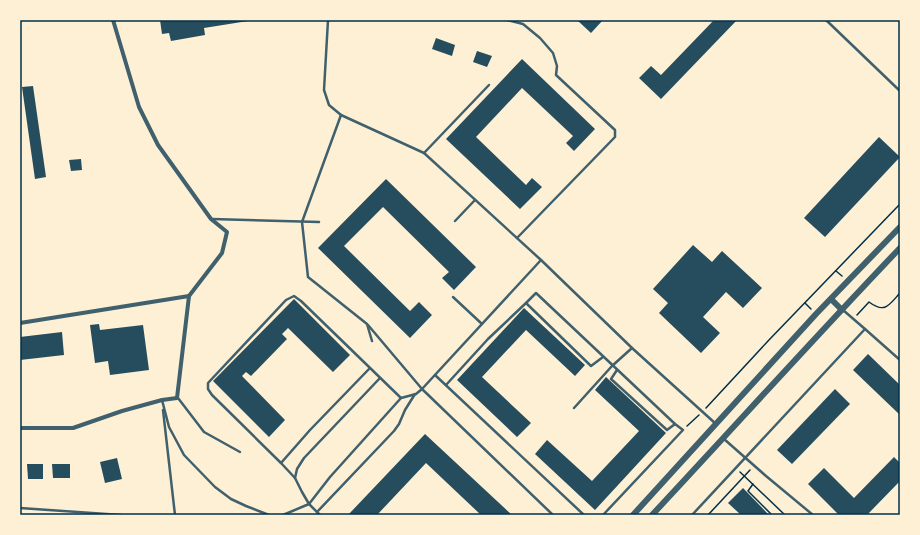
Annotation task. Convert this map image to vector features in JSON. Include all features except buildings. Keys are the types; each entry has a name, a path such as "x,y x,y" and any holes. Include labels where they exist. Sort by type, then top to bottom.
{"street":[{"path":"20,428 73,428 122,411 162,400 177,398 189,296 222,252 227,232 211,219 158,145 139,107 112,20"},
{"path":"634,515 816,314 900,227"},
{"path":"652,515 900,248"},
{"path":"20,323 189,296"},
{"path":"831,299 842,310"}],"lane":[{"path":"328,20 324,90 329,105 341,115 424,153 541,260 632,348 716,424"},
{"path":"507,20 523,24 540,38 553,53 557,66 556,75 615,130 615,137 517,238"},
{"path":"523,24 524,20"},
{"path":"826,20 900,91"},
{"path":"424,153 489,85"},
{"path":"341,115 302,222 308,277 367,324 422,389 553,515"},
{"path":"455,221 475,200"},
{"path":"211,219 319,222"},
{"path":"317,512 394,431 405,410 416,394 541,260"},
{"path":"446,385 488,339 536,294 612,366 683,430 603,515"},
{"path":"320,515 309,504 295,478 282,463 212,395 208,389 208,383 286,300 294,296 301,301 400,398"},
{"path":"453,297 482,324"},
{"path":"526,303 591,366 603,357"},
{"path":"842,310 900,360"},
{"path":"367,324 372,341"},
{"path":"692,515 865,329"},
{"path":"574,408 612,366 632,348"},
{"path":"282,463 310,430 369,368"},
{"path":"617,370 611,379 667,430 675,424"},
{"path":"435,375 584,515"},
{"path":"295,478 297,470 304,458 380,378"},
{"path":"283,515 309,504 330,477 400,398 416,394"},
{"path":"177,398 204,432 240,452"},
{"path":"162,400 175,515"},
{"path":"162,400 169,427 184,455 215,487 231,499 269,515"},
{"path":"724,438 813,515"},
{"path":"20,508 121,515"}],"path":[{"path":"683,430 703,412 768,341 900,204"},
{"path":"853,319 869,302 874,306 883,308 900,293"},
{"path":"708,515 754,465"},
{"path":"736,468 785,515"},
{"path":"753,484 748,491 772,515"}]}
